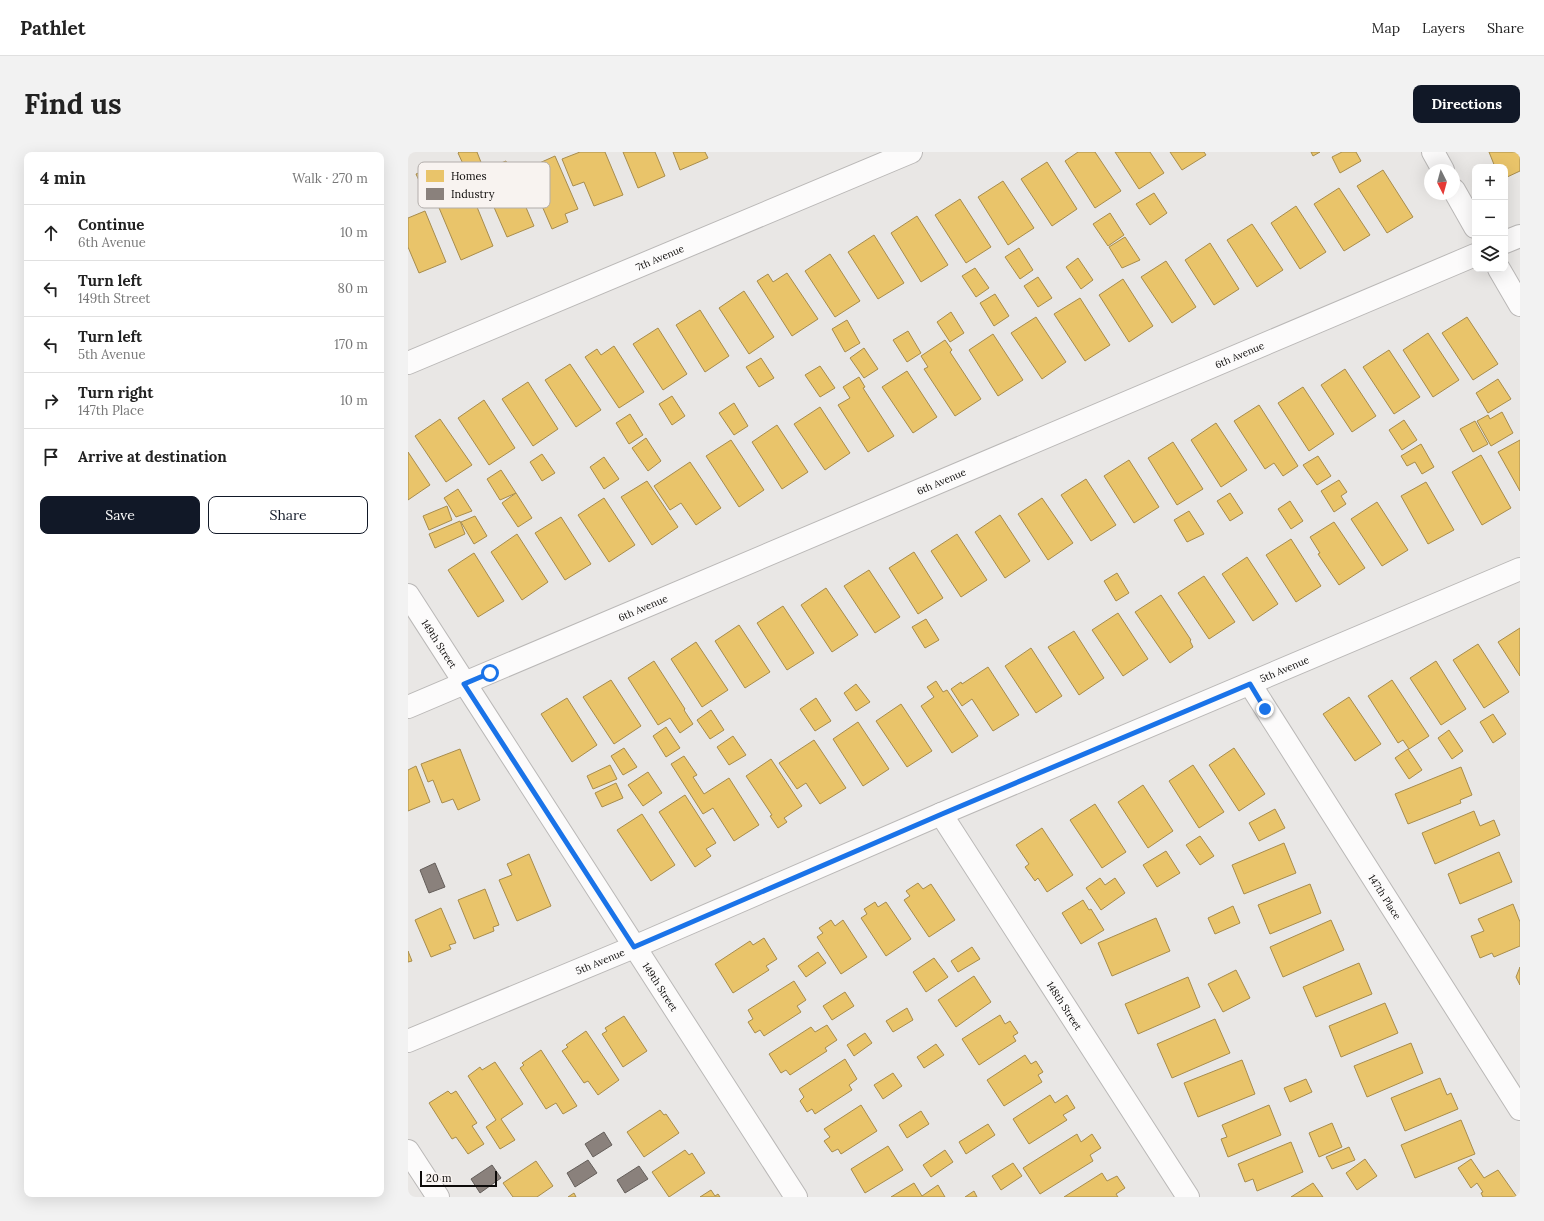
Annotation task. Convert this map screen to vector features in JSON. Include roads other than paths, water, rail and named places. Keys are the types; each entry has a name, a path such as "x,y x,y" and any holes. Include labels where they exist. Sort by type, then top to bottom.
{"street":[{"name":"7th Avenue","path":"408,363 911,152"},
{"path":"1433,152 1440,164"},
{"path":"1460,200 1472,221"},
{"path":"1508,241 1520,236"},
{"name":"6th Avenue","path":"408,708 1472,256"},
{"path":"1501,272 1520,305"},
{"name":"5th Avenue","path":"408,1041 634,947 942,814 1520,569"},
{"name":"149th Street","path":"408,595 796,1197"},
{"name":"147th Place","path":"1250,684 1520,1109"},
{"name":"148th Street","path":"942,814 1188,1197"},
{"path":"408,1151 438,1197"}]}
